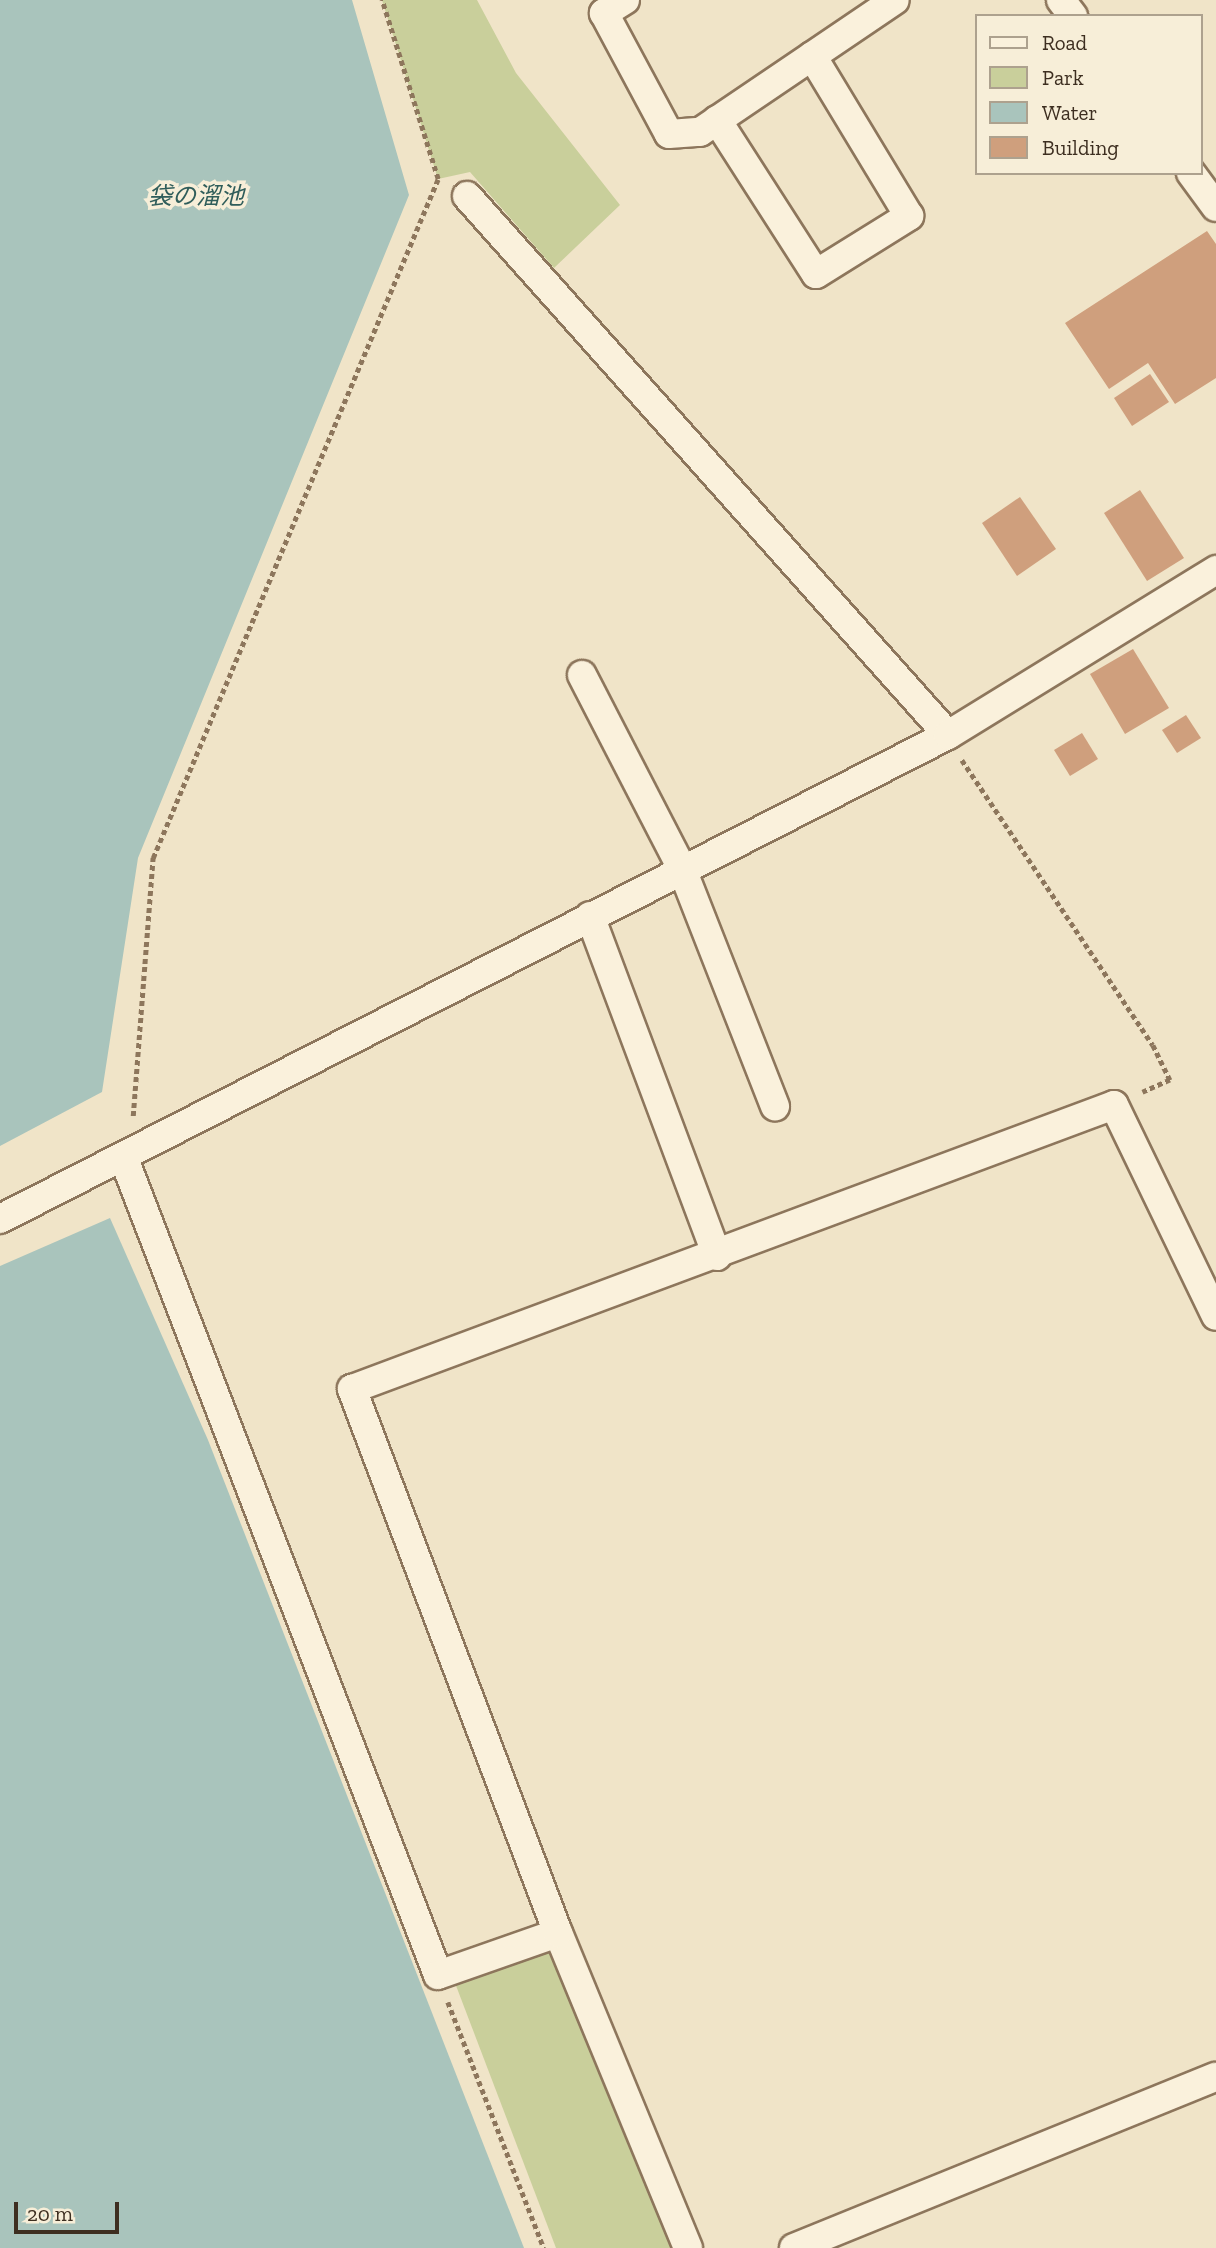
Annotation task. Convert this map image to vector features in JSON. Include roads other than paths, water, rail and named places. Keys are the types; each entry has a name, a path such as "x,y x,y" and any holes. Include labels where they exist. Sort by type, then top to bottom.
{"street":[{"path":"609,4 669,134 700,132 895,0"},
{"path":"718,120 816,274 909,216 812,56"},
{"path":"1192,175 1216,207"},
{"path":"467,196 948,735"},
{"path":"0,1219 124,1159 590,916 948,735 1216,570"},
{"path":"582,675 682,869 775,1106"},
{"path":"590,916 717,1256"},
{"path":"688,2248 558,1933 352,1388 717,1256 1114,1105 1216,1316"},
{"path":"124,1159 438,1975 558,1933"},
{"path":"794,2248 1216,2077"}],"water":[{"name":"袋の溜池","path":"0,0 352,0 409,195 138,858 102,1092 0,1146"},
{"path":"110,1218 208,1440 524,2248 0,2248 0,1266"}]}
